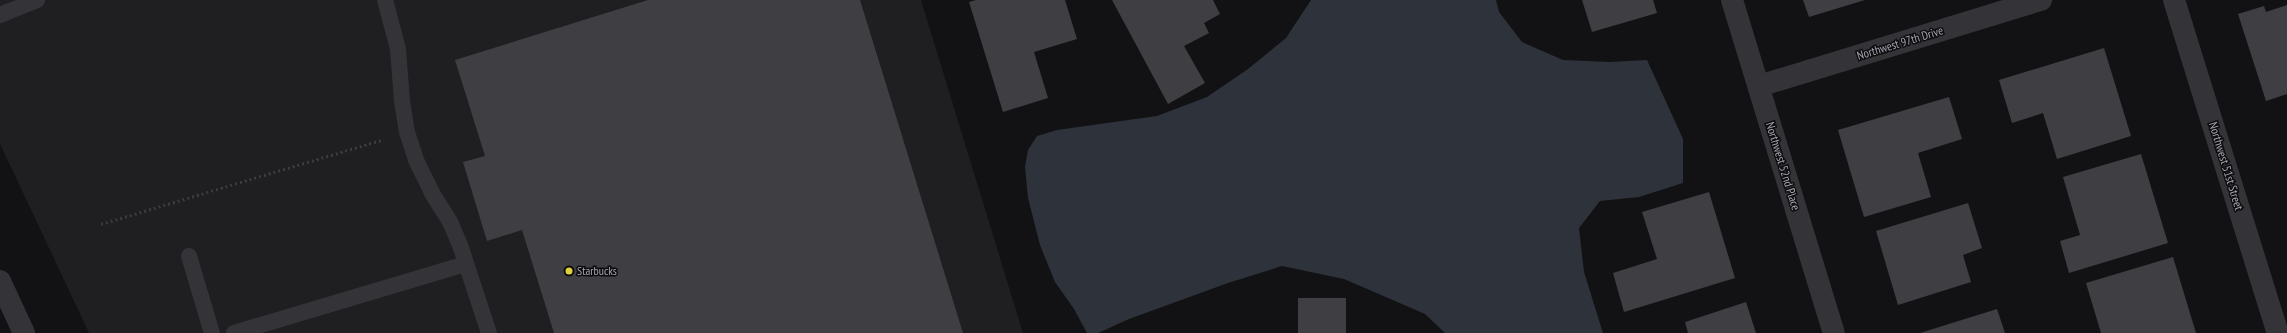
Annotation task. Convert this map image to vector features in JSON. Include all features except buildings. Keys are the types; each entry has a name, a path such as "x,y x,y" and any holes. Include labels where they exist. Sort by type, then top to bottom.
{"street":[{"name":"Northwest 52nd Place","path":"1732,0 1834,333"},
{"name":"Northwest 97th Drive","path":"1759,86 2040,0"},
{"name":"Northwest 51st Street","path":"2174,0 2278,333"},
{"path":"0,281 24,333"}],"lane":[{"path":"0,15 37,0"},
{"path":"385,0 398,49 402,101 407,132 416,160 432,193 451,224 489,333"},
{"path":"189,256 212,333"},
{"path":"234,333 466,264"}],"path":[{"path":"101,224 407,132"}],"shaded area":[{"path":"0,0 921,0 1023,333 89,333 0,144"},
{"path":"1311,0 1496,0 1499,12 1522,42 1563,60 1610,62 1647,60 1683,139 1683,183 1639,197 1600,201 1579,228 1584,272 1603,333 1445,333 1425,314 1344,279 1282,266 1228,283 1129,319 1098,333 1087,333 1074,309 1055,282 1040,245 1028,198 1025,167 1028,150 1037,136 1057,130 1157,116 1207,97 1248,69 1286,38"}],"place":[{"name":"Starbucks","path":"569,271"}]}
